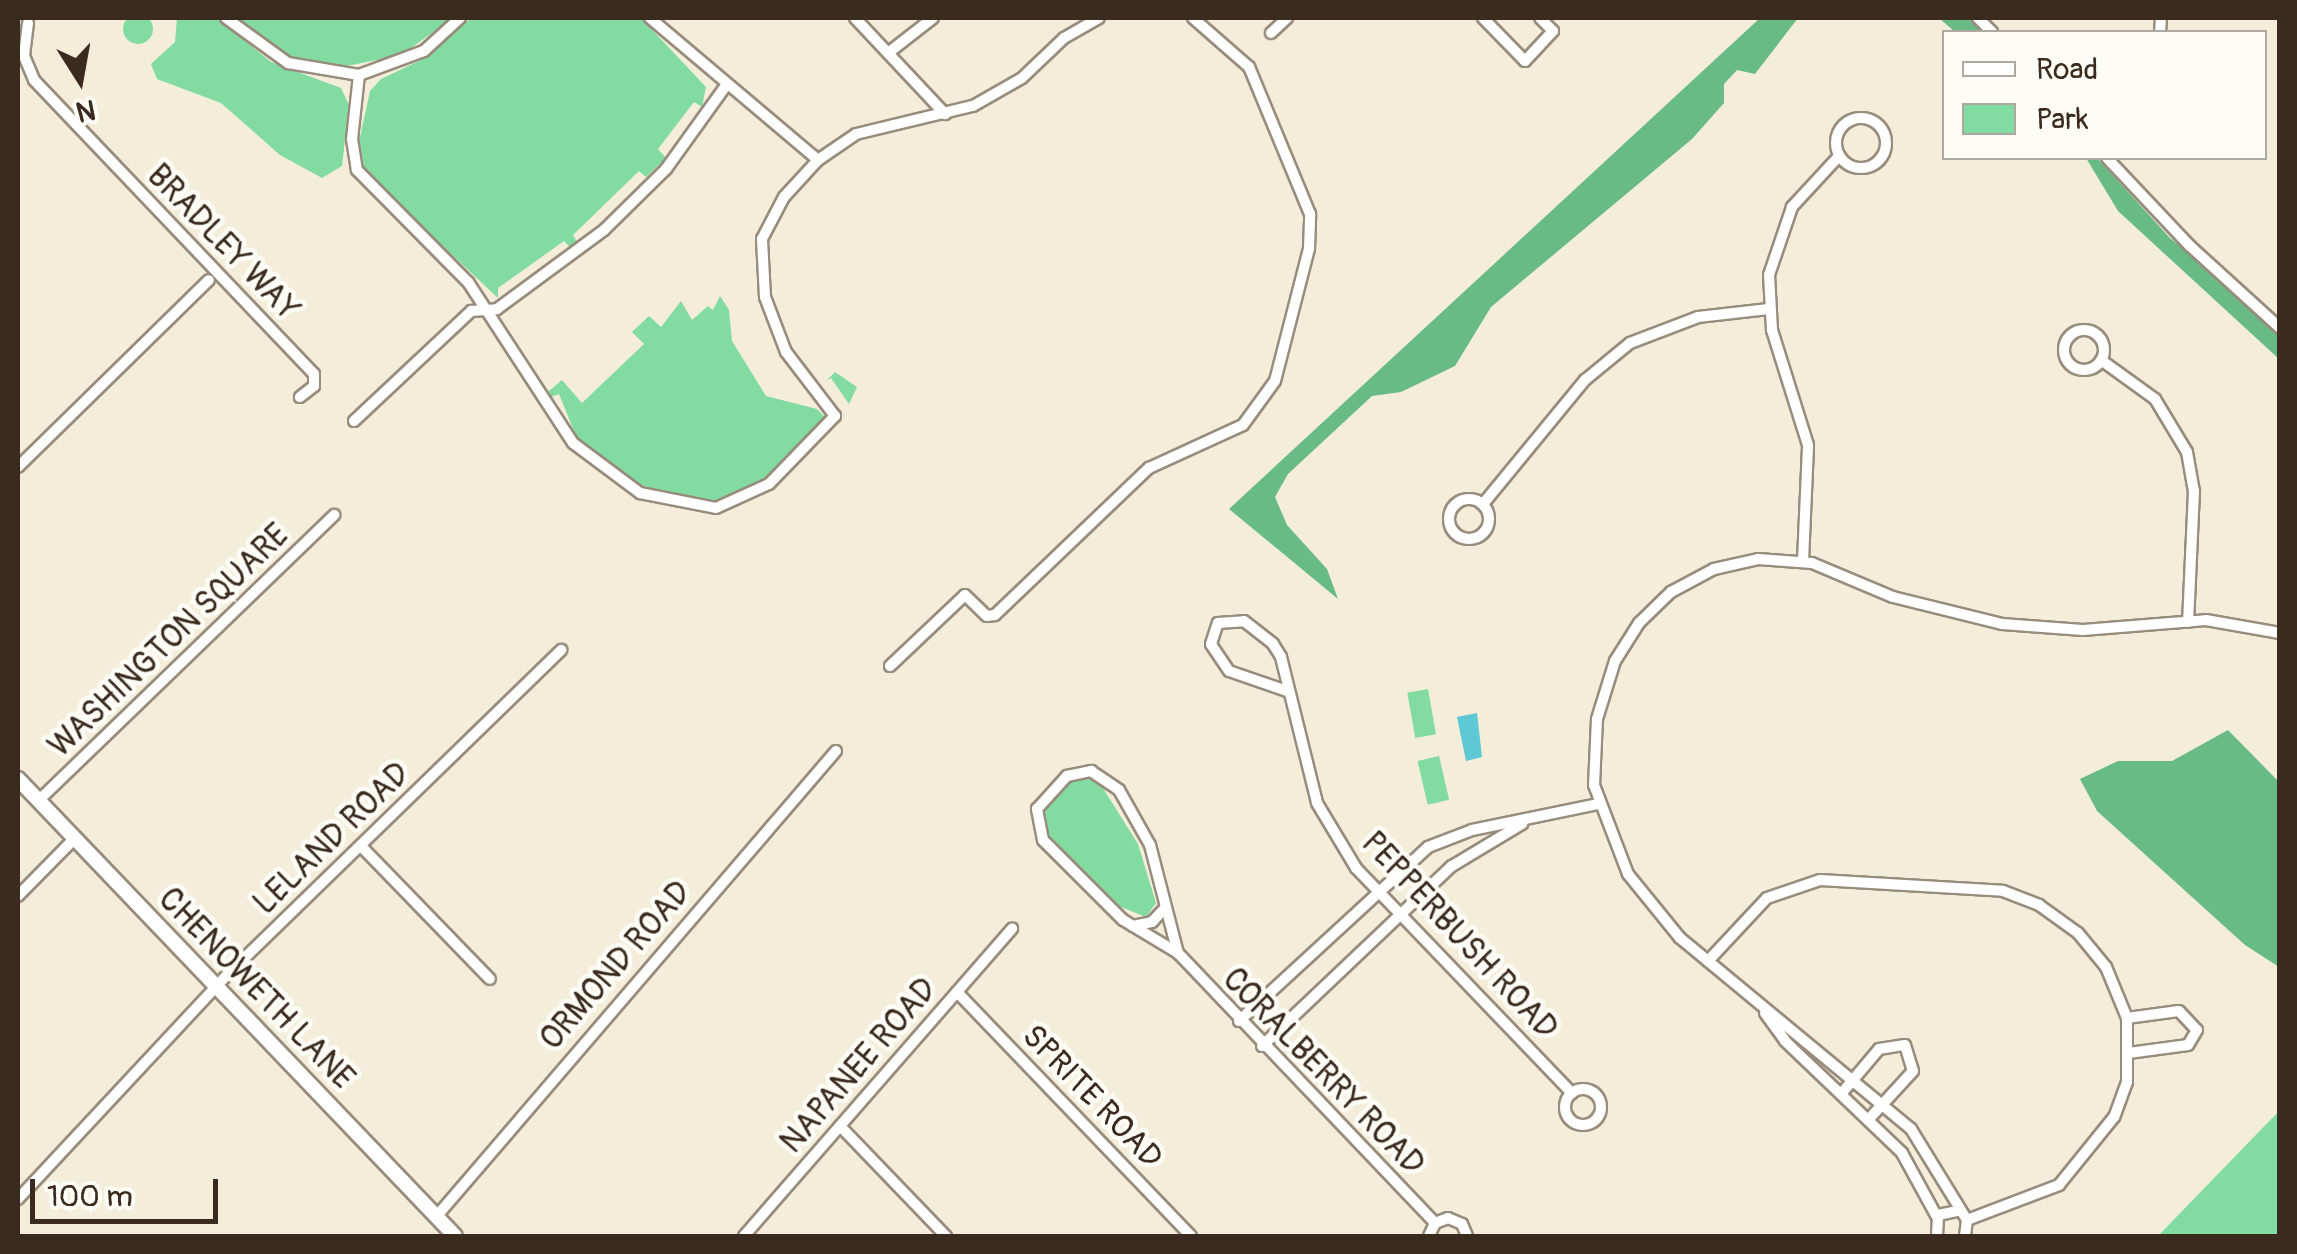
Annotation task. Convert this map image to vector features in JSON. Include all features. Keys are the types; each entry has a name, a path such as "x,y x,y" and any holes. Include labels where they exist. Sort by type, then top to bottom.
{"main road":[{"name":"CHENOWETH LANE","path":"18,780 454,1236"}],"street":[{"path":"226,18 262,50 288,63 359,75 424,51 460,18"},
{"path":"650,18 725,87 818,160"},
{"path":"855,18 945,114"},
{"path":"888,53 933,18"},
{"path":"359,75 352,139 357,170 488,309 577,448 640,493 716,508 769,484 830,429 832,406 786,352 760,276 770,219 818,160 872,128 945,114 1000,92 1098,18"},
{"path":"890,666 965,595 987,616 995,615 1148,468 1243,425 1275,381 1309,249 1310,214 1248,67 1193,18"},
{"path":"1271,33 1288,18"},
{"path":"1483,18 1525,60 1553,31 1540,18"},
{"name":"BRADLEY WAY","path":"28,24 24,56 34,80 314,374 314,386 300,398"},
{"path":"354,422 471,311 488,309 532,287 604,230 666,169 725,87"},
{"path":"1867,119 1882,130 1885,149 1874,164 1855,168 1839,156 1836,138 1848,122 1867,119"},
{"path":"1804,562 1808,445 1769,309 1782,227 1806,186 1839,156"},
{"path":"2109,160 2190,246 2280,328"},
{"path":"18,467 209,280"},
{"path":"1483,504 1585,380 1630,343 1687,320 1769,309"},
{"path":"2101,360 2155,400 2186,452 2194,491 2188,622"},
{"path":"1468,498 1483,504 1490,518 1484,533 1469,539 1455,534 1448,519 1454,504 1468,498"},
{"name":"WASHINGTON SQUARE","path":"38,801 334,516"},
{"path":"1967,1220 1958,1211 1927,1149 1854,1079 1761,1008 1708,961 1640,892 1597,804 1597,719 1615,661 1639,623 1672,592 1714,569 1758,560 1804,562 1893,597 2002,624 2083,630 2188,622 2280,633"},
{"name":"PEPPERBUSH ROAD","path":"1288,690 1229,671 1211,644 1218,623 1244,621 1273,644 1288,690 1328,828 1376,888 1572,1094"},
{"name":"LELAND ROAD","path":"18,1198 216,987 561,650"},
{"name":"ORMOND ROAD","path":"436,1217 836,750"},
{"name":"CORALBERRY ROAD","path":"1178,953 1150,845 1119,790 1091,770 1067,776 1041,800 1038,830 1132,926 1178,953 1262,1046 1435,1223 1456,1220 1467,1236"},
{"path":"1239,1021 1376,888 1447,837 1597,804"},
{"path":"1262,1046 1452,866 1532,819"},
{"path":"18,896 74,839"},
{"path":"361,846 490,979"},
{"path":"1708,961 1758,905 1792,886 1820,880 1988,888 2039,905 2078,933 2106,966 2126,1018 2129,1054 2114,1118 2084,1163 2044,1194 1967,1220"},
{"path":"1132,926 1152,922 1165,908"},
{"name":"NAPANEE ROAD","path":"744,1236 1012,929"},
{"name":"SPRITE ROAD","path":"957,992 1191,1236"},
{"path":"1761,1008 1785,1041 1902,1153 1937,1217 1937,1236"},
{"path":"2126,1018 2180,1012 2197,1030 2188,1045 2129,1054"},
{"path":"1842,1094 1886,1044 1906,1045 1912,1072 1869,1119"},
{"path":"840,1126 946,1236"},
{"path":"1937,1217 1958,1211"},
{"path":"1965,1236 1967,1220"},
{"path":"1429,1236 1435,1223"}],"green space":[{"path":"138,14 149,18 153,29 149,40 138,44 127,40 123,29 127,18"},
{"path":"177,18 217,18 271,62 341,88 349,105 342,166 322,178 280,155 221,103 157,79 151,64 175,42"},
{"path":"232,18 453,18 401,55 342,67 283,55"},
{"path":"471,18 641,18 706,87 702,107 694,102 658,149 666,158 646,177 639,171 573,235 577,242 571,248 564,241 498,288 498,298 381,188 364,166 359,142 370,91 381,79 423,59"},
{"path":"1760,18 1798,18 1755,74 1737,70 1724,84 1724,103 1692,139 1491,307 1455,366 1401,392 1372,396 1288,474 1275,497 1287,525 1327,569 1338,599 1229,509"},
{"path":"1939,18 1970,18 1981,30 1953,30"},
{"path":"2087,160 2099,160 2170,238 2243,297 2279,336 2279,359 2118,211"},
{"path":"720,296 729,310 732,341 766,396 817,409 827,419 759,486 729,499 702,502 626,481 576,436 559,394 551,397 549,391 562,380 582,403 644,344 632,332 649,316 661,327 681,301 692,320 708,306 713,310"},
{"path":"835,372 857,387 849,404 831,378 826,381"},
{"path":"1428,689 1436,734 1415,738 1407,693"},
{"path":"2228,730 2279,782 2279,967 2245,945 2097,811 2080,779 2118,761 2172,761"},
{"path":"1439,756 1449,800 1428,805 1418,761"},
{"path":"1084,776 1101,785 1138,844 1156,903 1146,917 1116,905 1044,830 1041,812 1067,780"},
{"path":"2279,1111 2279,1236 2158,1236"}],"water":[{"path":"1477,713 1482,757 1466,761 1457,717"}]}
